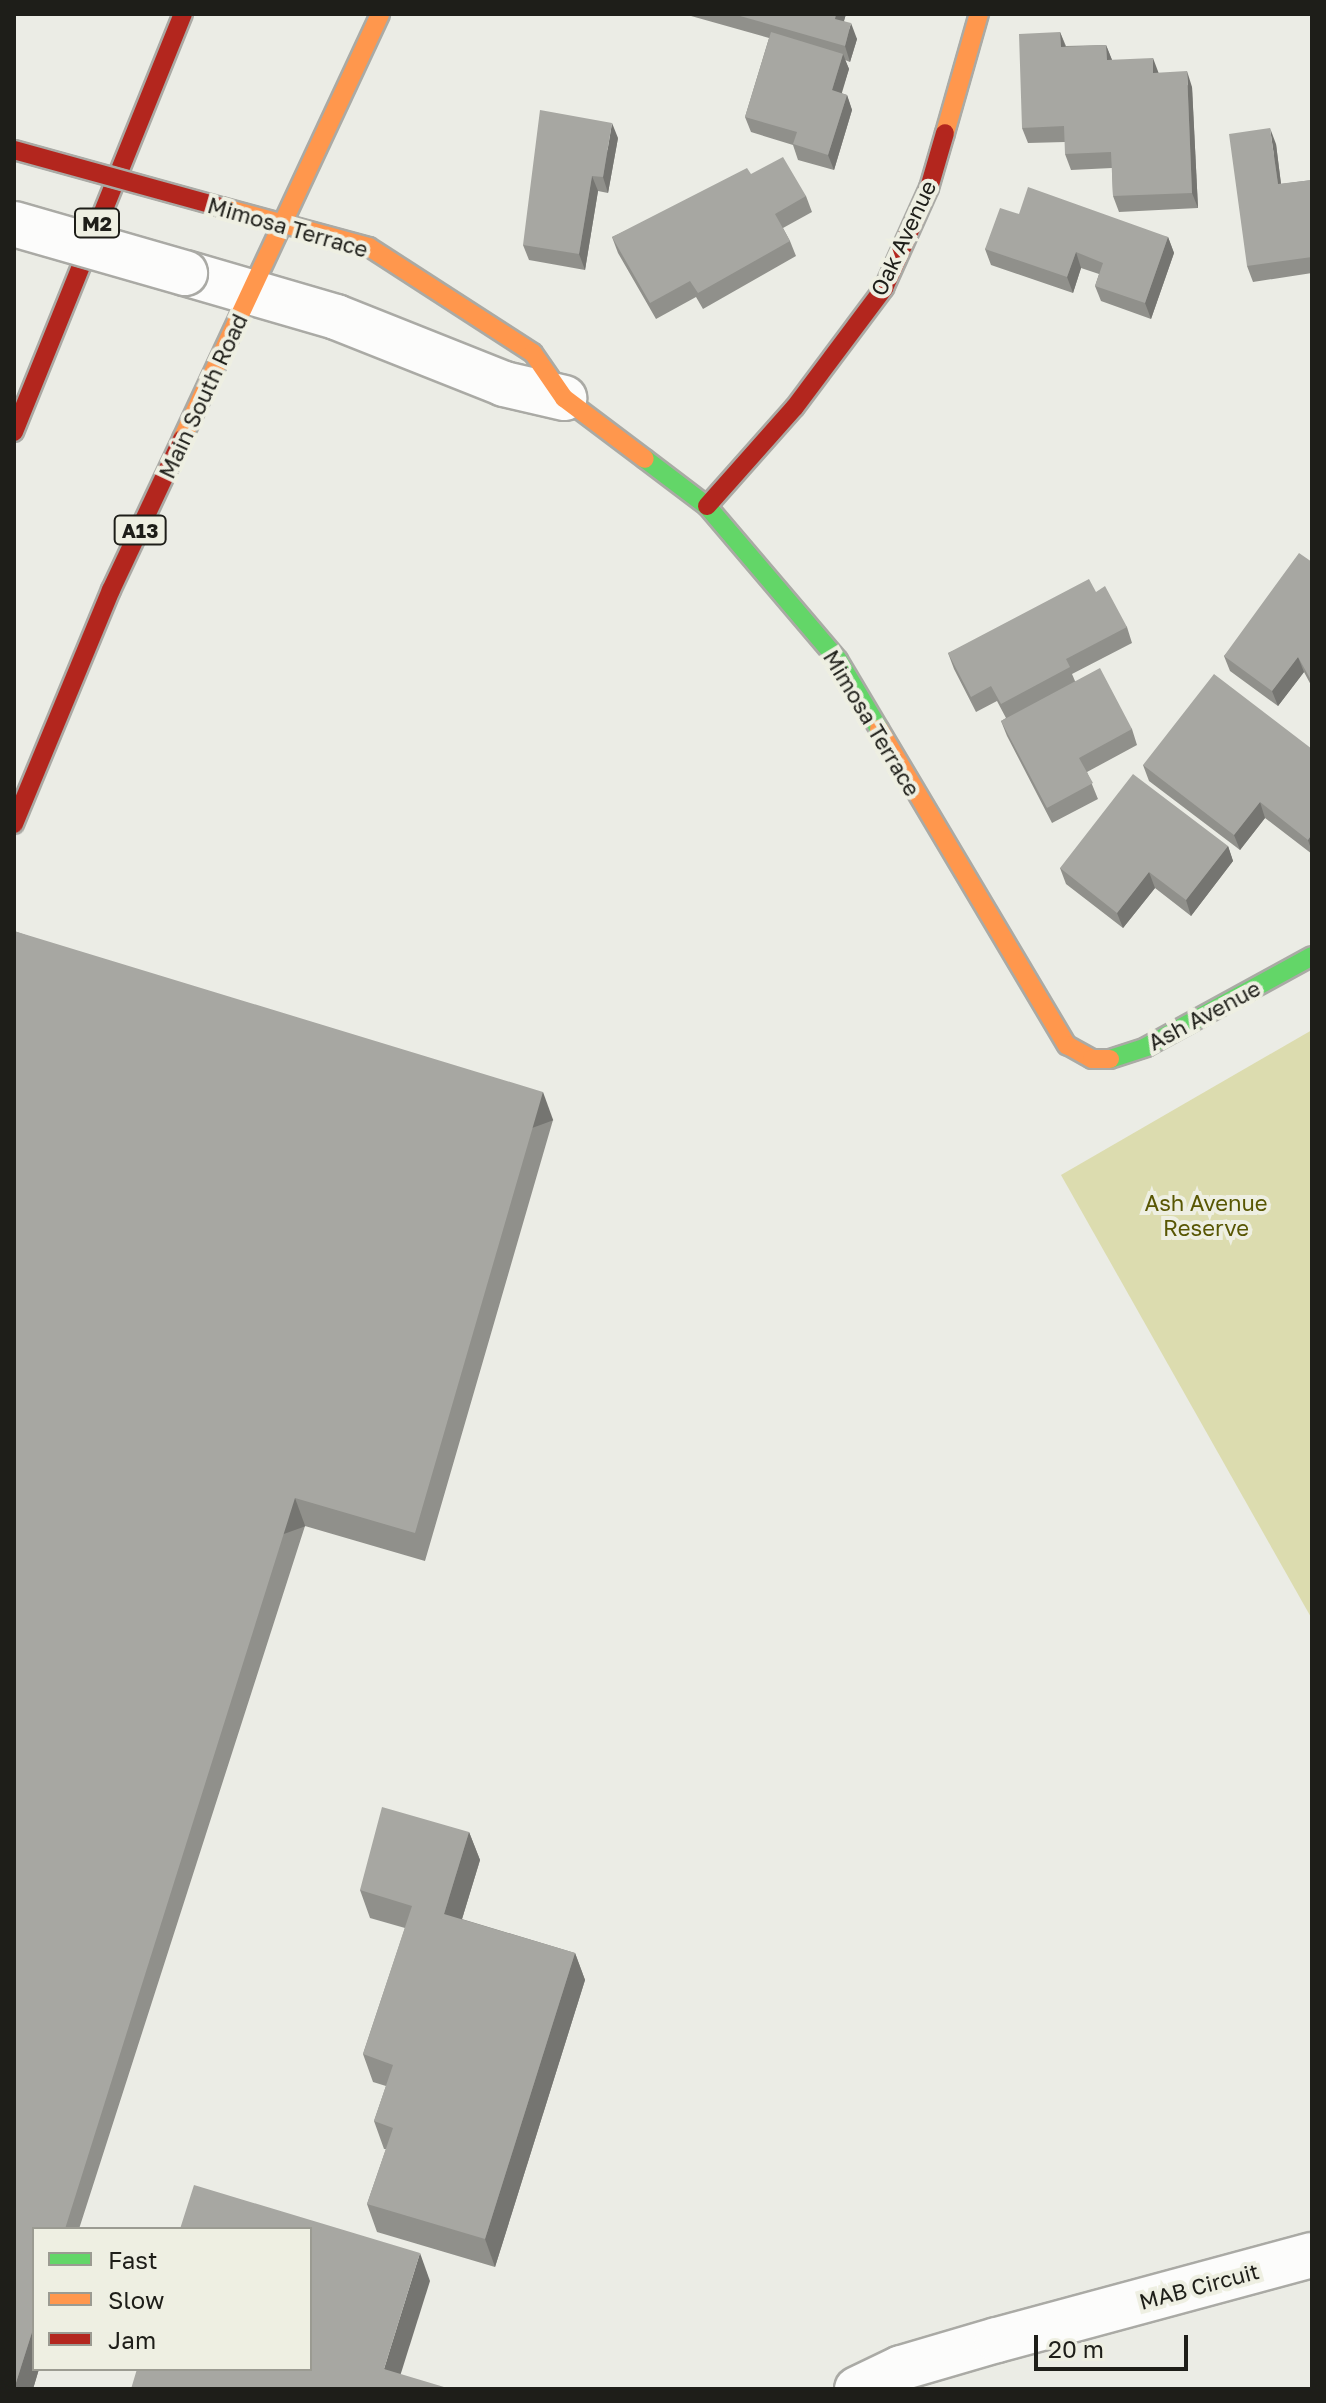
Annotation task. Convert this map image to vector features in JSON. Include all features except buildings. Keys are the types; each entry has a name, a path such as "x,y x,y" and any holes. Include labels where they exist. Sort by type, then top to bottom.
{"main road":[{"name":"M2","path":"14,432 183,14"},
{"name":"Main South Road","path":"14,824 111,590 380,14"},
{"name":"Oak Avenue","path":"707,506 795,407 884,288 929,188 979,14"},
{"name":"Mimosa Terrace","path":"14,150 369,247 533,353 564,398 707,506 838,660 1053,1027 1067,1045 1092,1059"},
{"path":"14,812 34,770"},
{"name":"Ash Avenue","path":"1092,1059 1114,1059 1146,1047 1312,956"}],"street":[{"name":"Mimosa Terrace","path":"14,224 336,317 504,384 564,398"},
{"name":"MAB Circuit","path":"857,2389 901,2368 1312,2255"}],"green space":[{"name":"Ash Avenue Reserve","path":"1312,1030 1312,1619 1061,1175"}],"traffic: fast":[{"path":"645,459 707,506 838,660 879,729"},
{"path":"1110,1059 1146,1047 1312,956"}],"traffic: slow":[{"path":"182,439 380,14"},
{"path":"945,133 979,14"},
{"path":"221,207 369,247 533,353 564,398 645,459"},
{"path":"879,729 1067,1045 1092,1059 1110,1059"}],"traffic: jam":[{"path":"14,432 183,14"},
{"path":"707,506 795,407 884,288 929,188 945,133"},
{"path":"14,150 221,207"},
{"path":"14,824 111,590 182,439"}]}
